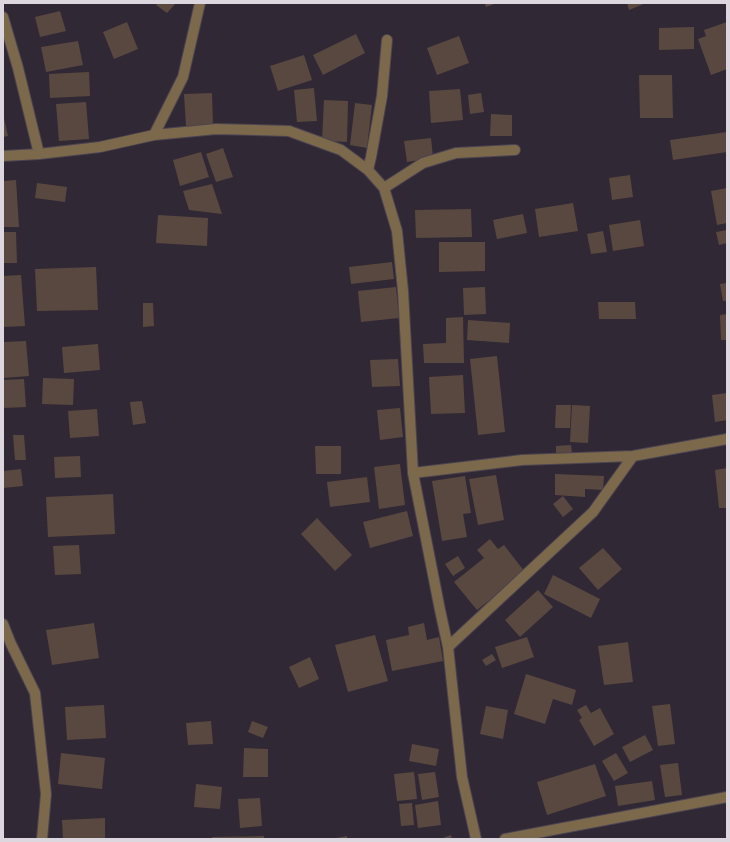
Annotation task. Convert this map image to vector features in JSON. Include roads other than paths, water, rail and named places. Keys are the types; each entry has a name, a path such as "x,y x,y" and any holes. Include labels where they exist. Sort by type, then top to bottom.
{"street":[{"path":"154,135 183,77 200,3"},
{"path":"3,17 18,68 39,154"},
{"path":"368,170 382,96 387,40"},
{"path":"3,156 39,154 100,147 154,135 216,129 289,131 341,150 368,170 384,188 397,238 402,291 413,473 448,647 462,777 476,839"},
{"path":"384,188 423,163 456,153 516,150"},
{"path":"413,473 522,460 633,456 727,439"},
{"path":"448,647 593,512 633,456"},
{"path":"3,624 35,693 46,794 42,839"},
{"path":"505,839 727,797"}]}
